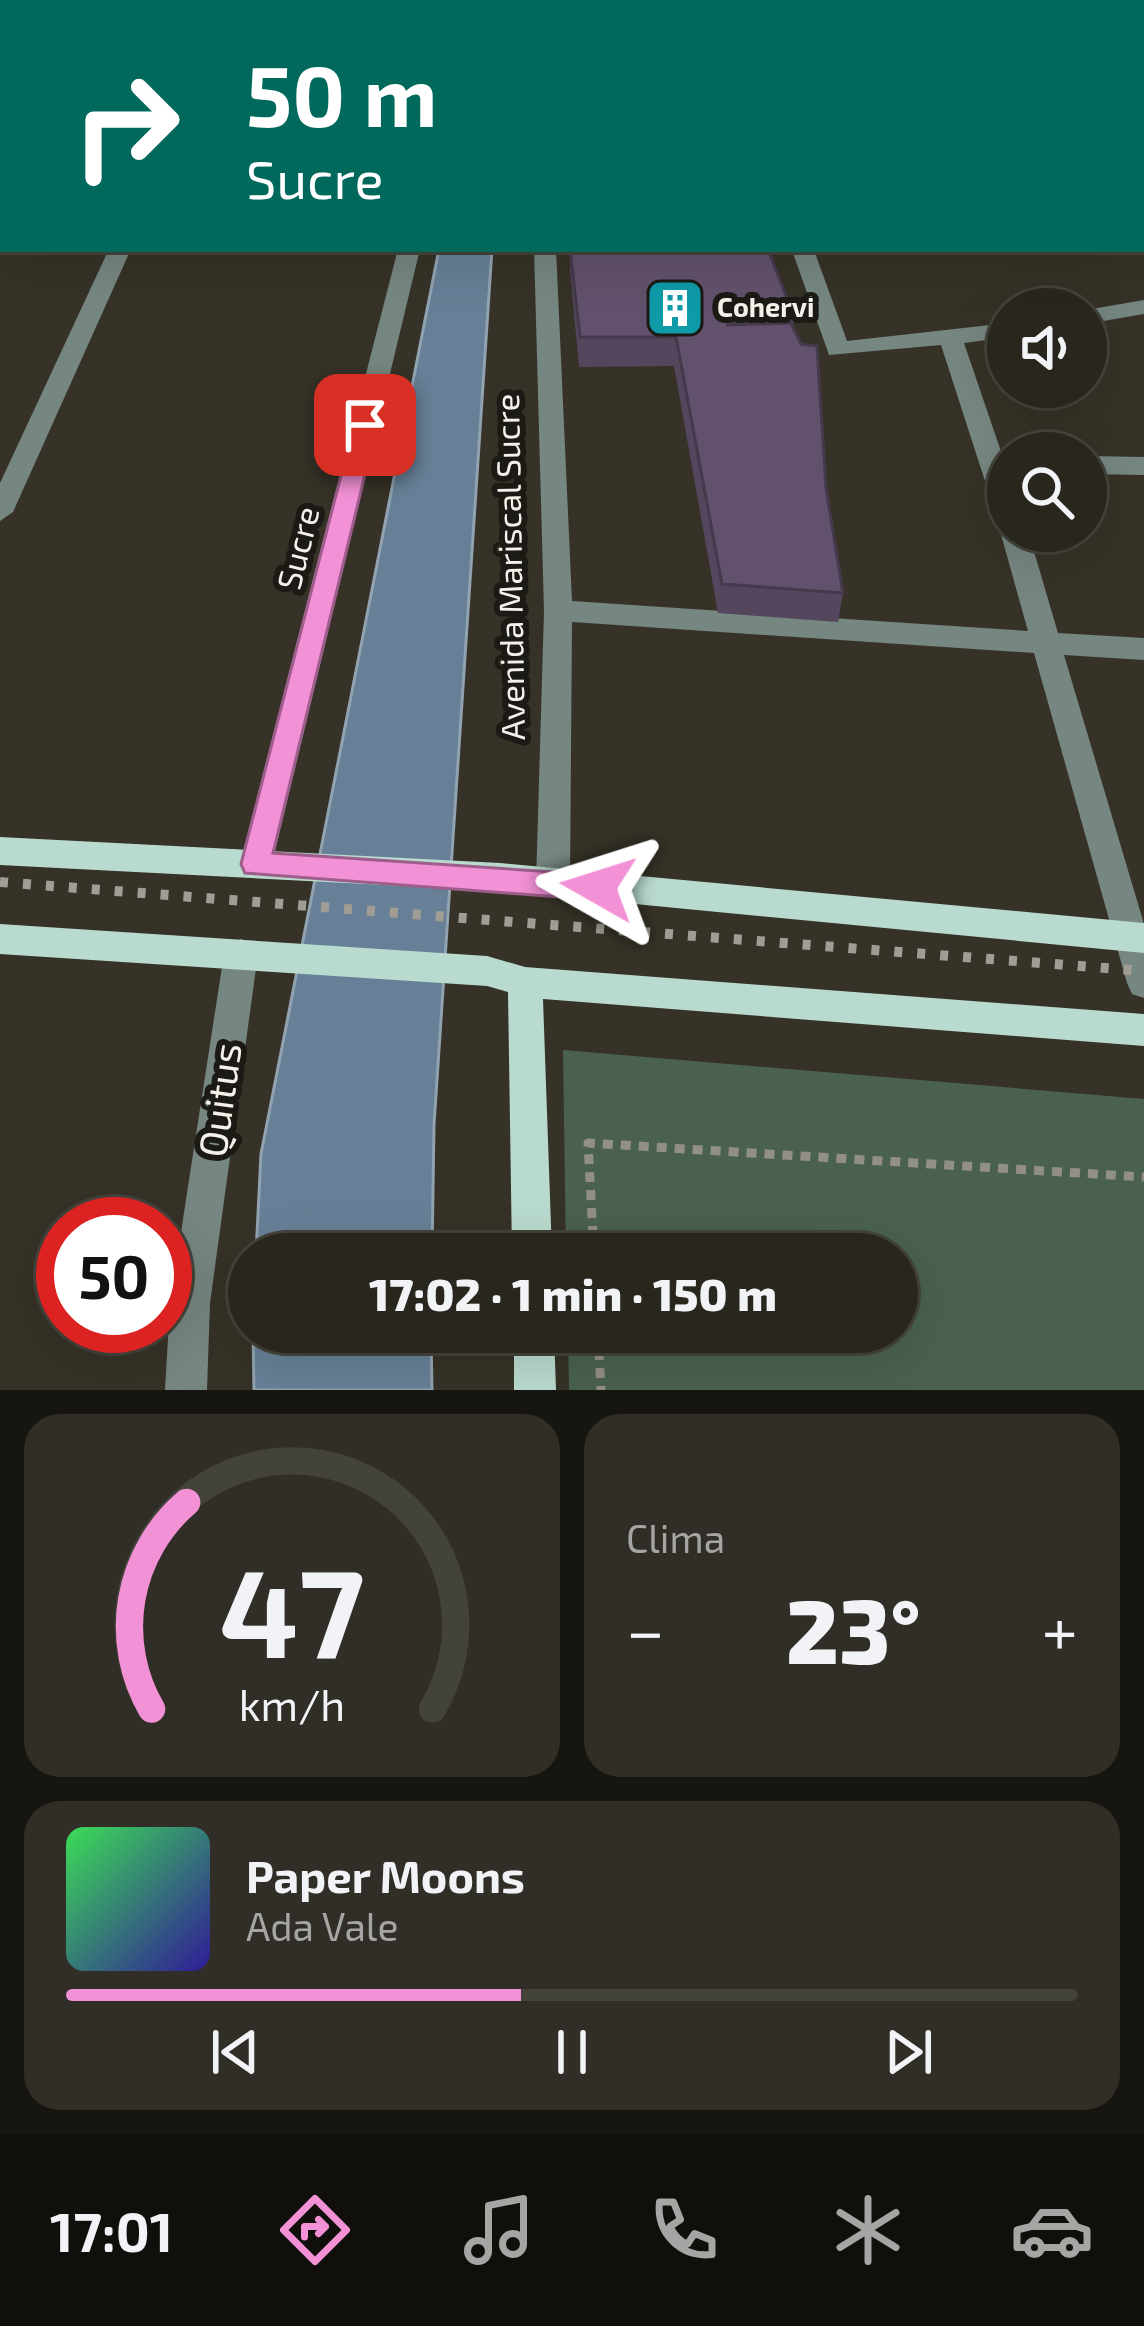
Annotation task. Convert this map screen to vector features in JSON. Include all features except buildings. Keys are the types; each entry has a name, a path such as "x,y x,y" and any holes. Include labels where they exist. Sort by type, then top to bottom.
{"main road":[{"path":"0,851 500,877 1138,937"},
{"path":"0,939 487,971 525,982 1144,1030"},
{"path":"525,982 531,1233"},
{"path":"534,1353 535,1390"}],"street":[{"path":"0,512 119,252"},
{"name":"Sucre","path":"256,864 408,252"},
{"name":"Avenida Mariscal Sucre","path":"545,252 558,610 554,883"},
{"path":"804,253 838,350 987,334"},
{"path":"1107,313 1144,307"},
{"path":"951,340 987,432"},
{"path":"1107,465 1144,466"},
{"path":"1021,552 1138,937 1144,983"},
{"path":"558,610 1144,649"},
{"name":"Quitus","path":"186,1390 190,1303 258,955"}],"path":[{"path":"593,1233 589,1143 1144,1177"},
{"path":"599,1353 601,1390"}],"green space":[{"path":"563,1050 1144,1099 1144,1390 569,1390 568,1353 918,1353 918,1233 566,1233"}],"water":[{"path":"438,252 492,252 434,1125 432,1233 257,1233 261,1154"},
{"path":"253,1353 431,1353 432,1390 254,1390"}],"railway":[{"path":"0,882 1144,971"}],"place":[{"name":"Cohervi","path":"675,308"}],"route":[{"path":"365,425 256,864 598,887"}]}
